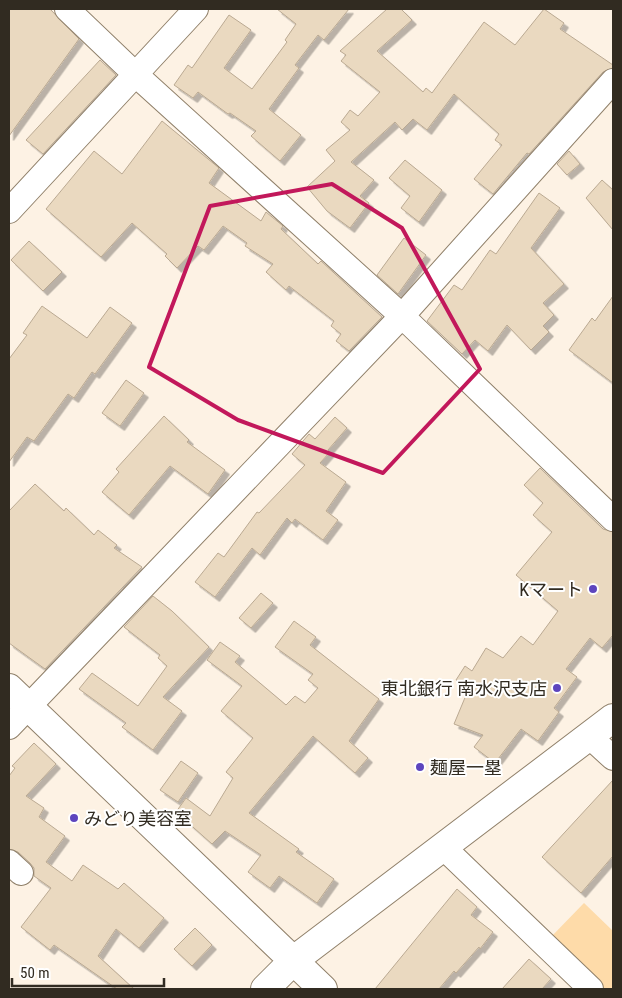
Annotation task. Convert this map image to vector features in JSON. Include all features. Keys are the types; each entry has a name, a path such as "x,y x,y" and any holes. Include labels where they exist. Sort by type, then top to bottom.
{"street":[{"path":"67,9 134,74 402,316 613,519"},
{"path":"9,211 196,9"},
{"path":"9,727 402,316 613,81"},
{"path":"9,688 323,989"},
{"path":"265,989 294,960 613,718"},
{"path":"590,736 613,758"},
{"path":"442,846 591,989"}],"highlighted area":[{"path":"332,184 402,228 480,369 383,473 238,420 149,367 210,206"}],"shaded area":[{"path":"584,903 613,931 613,989 605,989 551,937"}],"building":[{"path":"9,9 50,9 79,39 9,136"},
{"path":"277,9 349,9 324,40 318,35 295,65 299,68 269,109 301,135 280,161 251,136 256,131 230,113 228,114 198,92 193,98 174,85 188,65 192,68 229,15 251,30 224,68 252,89 287,42 285,40 296,24"},
{"path":"387,9 401,9 412,20 377,51 423,92 426,88 432,93 484,22 515,45 544,9 564,23 560,29 613,65 613,68 603,72 529,154 527,153 493,194 474,179 502,145 495,140 499,134 454,94 427,130 413,119 402,130 395,122 351,162 374,180 360,196 369,203 350,228 327,211 307,187 335,161 326,150 350,130 341,122 350,110 358,116 380,92 341,61 346,55 340,51"},
{"path":"100,60 116,75 43,154 26,140"},
{"path":"162,121 219,168 209,183 261,221 266,212 283,226 281,229 318,264 321,261 382,317 349,351 336,341 341,334 331,326 334,321 289,286 286,290 266,272 273,264 245,246 247,243 223,226 204,250 198,246 177,268 165,256 167,254 132,223 101,257 46,209 94,151 122,174"},
{"path":"569,151 580,164 567,175 557,164"},
{"path":"405,160 442,190 419,222 401,208 410,196 389,178"},
{"path":"602,180 613,190 613,230 586,198"},
{"path":"539,193 560,208 531,248 564,284 543,303 554,315 543,326 549,332 531,350 507,325 488,351 475,340 462,354 427,321 454,285 462,290 490,250 496,254"},
{"path":"404,238 426,255 398,294 377,275"},
{"path":"29,241 62,272 43,291 11,260"},
{"path":"613,296 613,383 569,350 592,318 595,321"},
{"path":"42,306 87,338 110,307 132,323 95,374 92,372 74,398 68,394 34,441 27,437 9,462 9,359 27,335 23,333"},
{"path":"126,380 144,393 120,426 102,413"},
{"path":"164,416 189,440 187,442 225,470 208,494 170,466 129,515 102,492 119,472 116,469"},
{"path":"335,417 347,428 328,450 330,452 320,463 346,482 326,511 338,520 323,540 295,519 292,523 287,518 260,555 252,548 215,597 195,582 218,553 224,557 257,512 259,513 305,465 292,454 309,434 315,439"},
{"path":"540,468 603,529 613,532 613,635 602,648 590,638 566,669 577,677 554,708 559,712 538,741 521,729 495,763 474,747 483,735 454,724 469,688 456,680 465,666 472,671 486,648 503,658 521,636 533,645 558,611 516,575 552,532 533,515 543,503 524,485"},
{"path":"35,484 64,511 66,508 94,535 98,530 117,545 114,548 142,567 45,669 9,643 9,511"},
{"path":"261,593 273,603 251,628 239,618"},
{"path":"153,596 172,611 209,647 163,697 182,711 153,750 122,727 126,723 79,689 92,673 138,706 167,666 158,658 160,655 124,627"},
{"path":"294,621 316,637 310,645 379,699 349,741 368,758 355,773 313,736 249,813 299,849 296,852 334,879 317,903 279,876 270,888 248,872 261,855 225,831 212,844 176,812 186,798 210,816 233,778 226,772 253,738 221,711 242,686 207,660 220,642 240,656 235,662 286,705 295,696 305,703 318,688 308,680 313,674 275,647"},
{"path":"34,743 56,764 26,796 44,808 39,817 65,836 46,862 72,881 83,865 118,889 124,883 164,918 139,948 116,929 98,956 134,989 117,989 54,945 50,950 21,927 51,888 34,876 34,868 30,863 18,852 9,849 9,776 15,768 12,766"},
{"path":"181,761 198,773 178,802 160,790"},
{"path":"613,780 613,856 581,893 542,857"},
{"path":"457,889 477,907 471,915 493,932 480,949 479,947 456,973 454,971 439,989 375,989"},
{"path":"195,928 212,945 192,966 174,949"},
{"path":"529,959 551,979 542,989 502,989"}],"place":[{"name":"Kマート","path":"593,589"},
{"name":"東北銀行 南水沢支店","path":"557,688"},
{"name":"麺屋一塁","path":"420,767"},
{"name":"みどり美容室","path":"74,818"}]}
